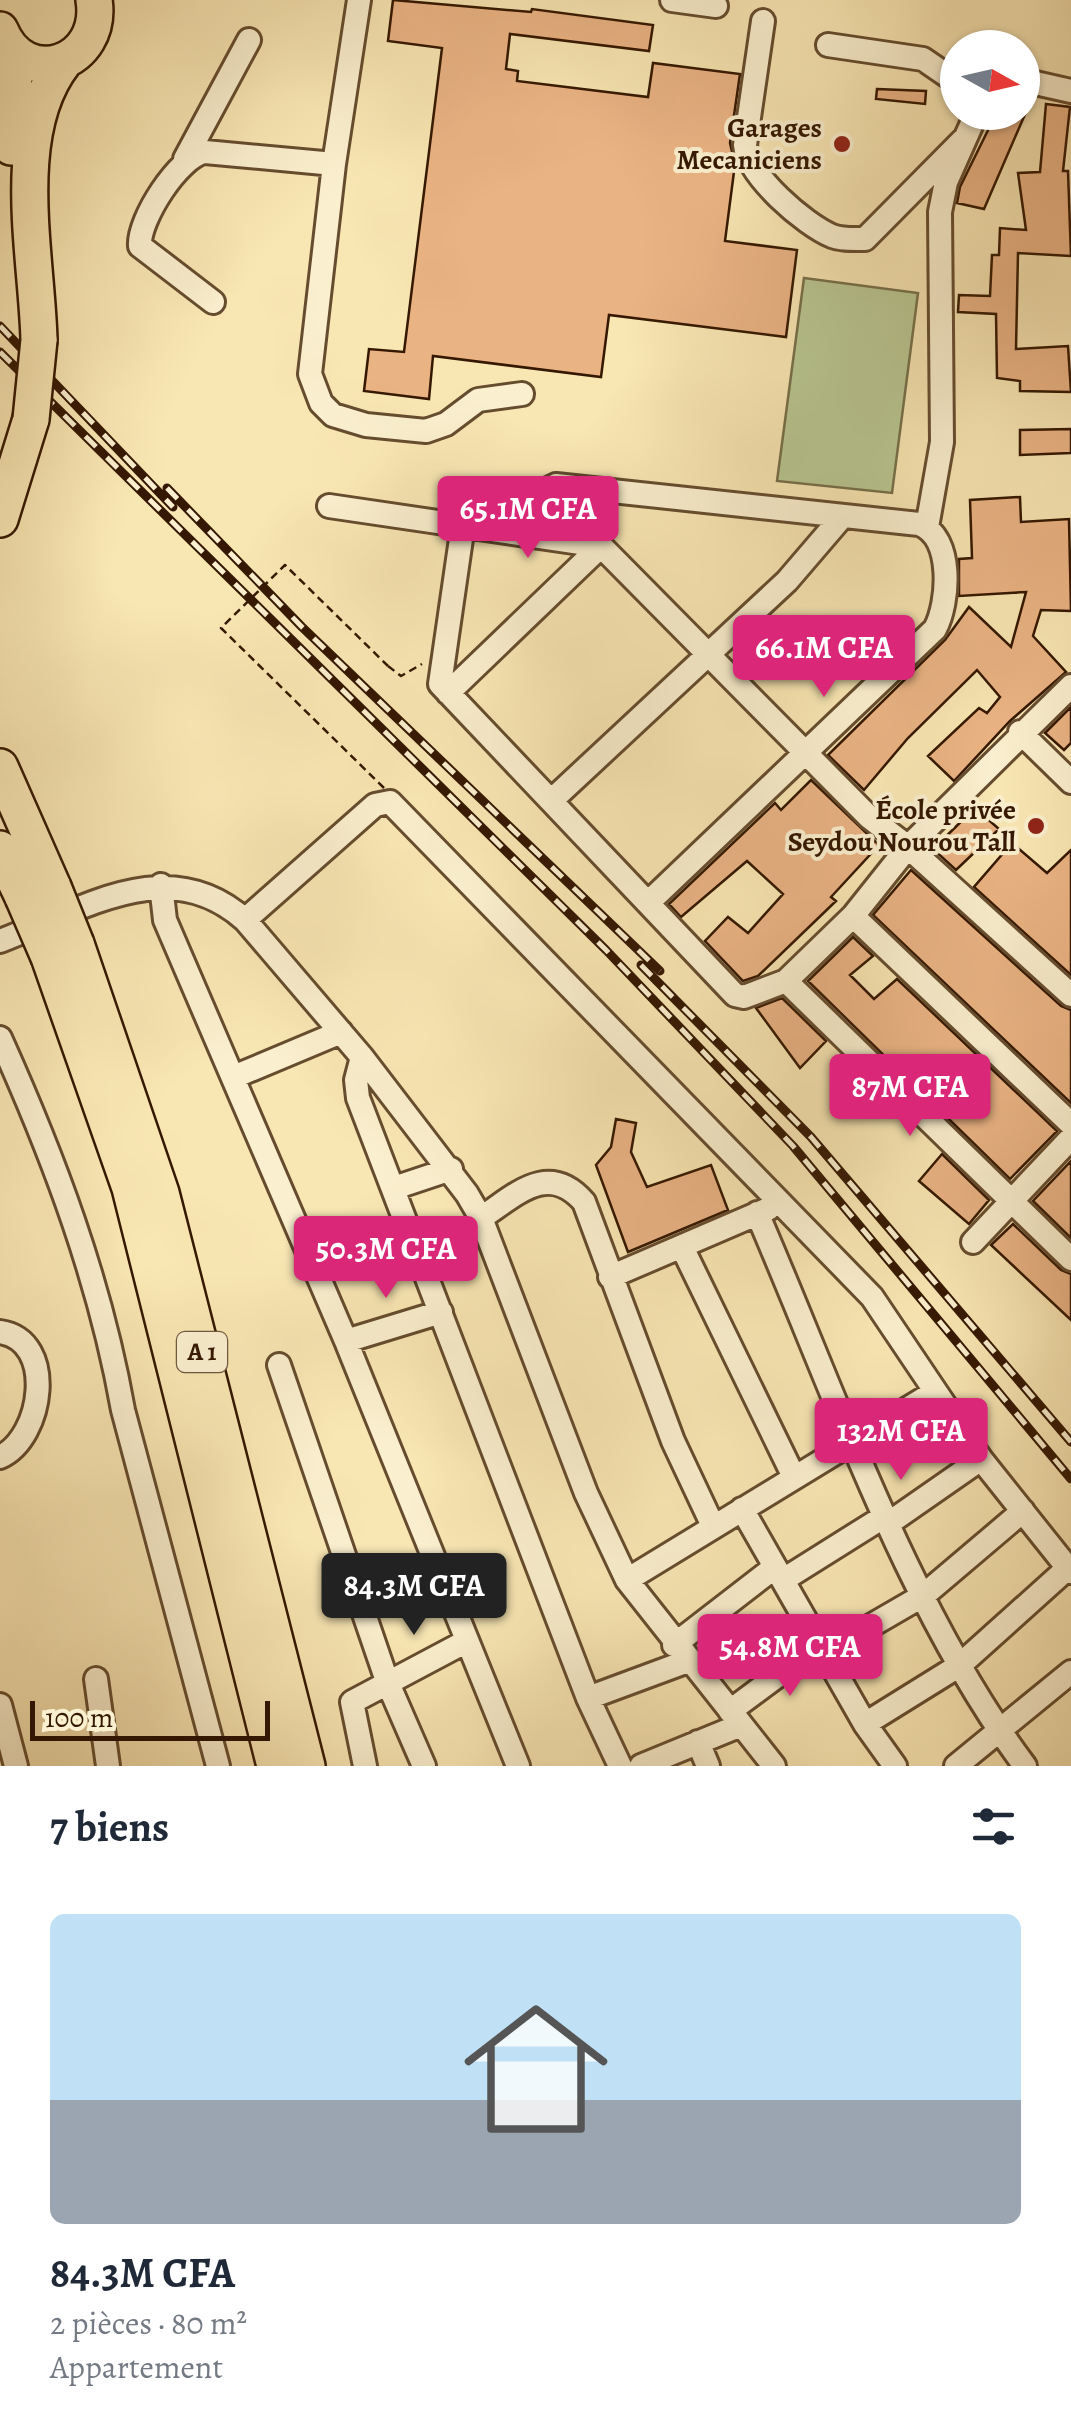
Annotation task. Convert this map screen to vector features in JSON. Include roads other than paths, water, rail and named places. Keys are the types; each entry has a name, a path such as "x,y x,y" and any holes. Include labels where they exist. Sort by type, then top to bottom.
{"highway":[{"path":"0,519 21,410 28,331 34,143 42,97 64,62 91,38 96,20 94,0"},
{"path":"8,42 38,64 64,62"},
{"path":"8,42 16,102 9,172 28,331"},
{"path":"0,455 21,410"},
{"name":"A 1","path":"0,767 38,892 161,1193 307,1766"},
{"name":"A 1","path":"0,849 38,892"},
{"name":"A 1","path":"62,950 130,1188 275,1766"}],"street":[{"path":"359,0 334,164 310,374 321,403 348,421 426,431 446,424 478,400 522,394"},
{"path":"672,0 716,6"},
{"path":"763,21 745,145 748,161 758,178 832,236 865,239 962,141"},
{"path":"212,302 140,246 142,228 250,40"},
{"path":"828,45 923,59 940,71"},
{"path":"1040,84 1071,91"},
{"path":"650,901 925,640 943,614 942,560 927,527 942,442 940,212 968,130"},
{"path":"185,159 204,152 334,164"},
{"path":"526,534 536,495 556,485 927,527"},
{"path":"329,506 601,546 805,755 1071,995"},
{"path":"552,800 787,581 841,518"},
{"path":"463,525 440,684 650,901 735,995 744,997 786,982 853,916 908,846 1071,686"},
{"path":"448,693 601,546"},
{"path":"1020,732 1071,782"},
{"path":"245,920 375,805 390,802 872,1297 981,1459 1069,1570 960,1665 865,1724"},
{"path":"0,941 148,885 213,896 245,920 451,1169 481,1218 586,1493 626,1580 774,1766"},
{"path":"161,885 165,920 236,1076 518,1766"},
{"path":"853,916 1071,1124"},
{"path":"786,982 1071,1259"},
{"path":"236,1076 341,1032"},
{"path":"0,1038 62,1179 112,1351 218,1766"},
{"path":"362,1058 356,1080 358,1098 588,1698 620,1766"},
{"path":"973,1242 1071,1138"},
{"path":"394,1188 451,1169"},
{"path":"481,1218 538,1181 562,1182 584,1202 673,1441 713,1526"},
{"path":"610,1277 782,1202"},
{"path":"758,1214 887,1519 960,1665 1000,1733 1025,1766"},
{"path":"682,1247 794,1477"},
{"path":"346,1341 441,1312"},
{"path":"0,1332 18,1335 28,1344 38,1372 24,1435 11,1452 0,1457"},
{"path":"279,1366 387,1681 424,1766"},
{"path":"626,1580 934,1392"},
{"path":"588,1698 681,1653 779,1574 887,1519 981,1459"},
{"path":"742,1509 865,1724 895,1766"},
{"path":"641,1766 698,1742 736,1718 822,1649 924,1595 1023,1511"},
{"path":"365,1766 352,1702 465,1642"},
{"path":"956,1766 1071,1672"},
{"path":"96,1679 108,1766"},
{"path":"0,1705 6,1715 16,1766"},
{"path":"698,1742 708,1766"}],"railway":[{"path":"0,326 173,507"},
{"path":"0,352 606,950 793,1146 1071,1479"},
{"path":"167,488 302,627 660,971"},
{"path":"641,965 811,1137 1071,1442"}],"place":[{"name":"Garages Mecaniciens","path":"842,144"},
{"name":"École privée Seydou Nourou Tall","path":"1036,826"}]}
